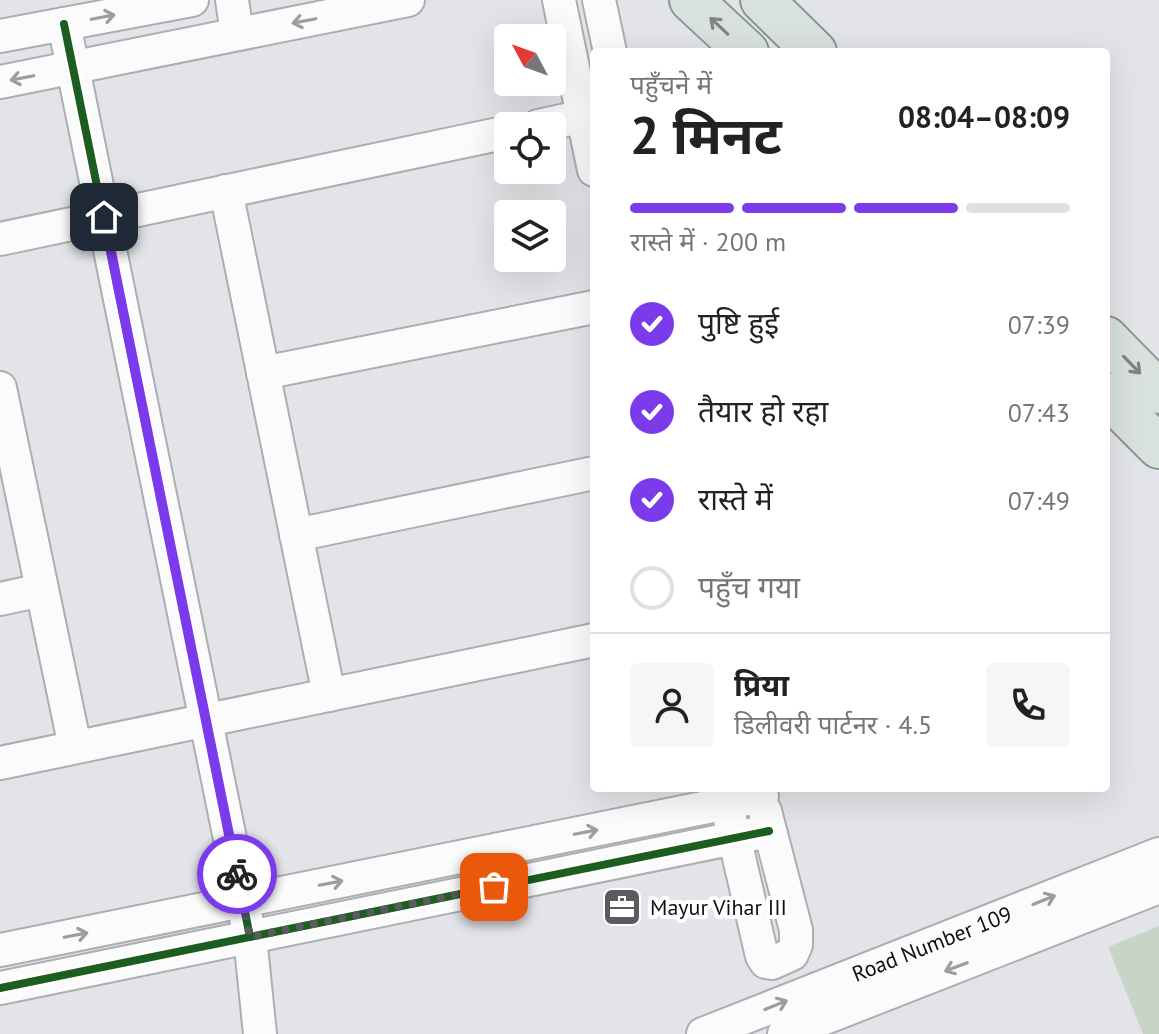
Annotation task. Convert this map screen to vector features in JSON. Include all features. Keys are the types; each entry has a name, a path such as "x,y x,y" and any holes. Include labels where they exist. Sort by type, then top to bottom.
{"main road":[{"path":"691,0 743,48"},
{"path":"775,4 812,48"},
{"path":"1110,342 1159,392"},
{"path":"1110,398 1159,447"}],"street":[{"path":"232,0 237,34"},
{"path":"0,82 408,0"},
{"path":"559,0 588,116 566,120"},
{"path":"599,0 609,48"},
{"path":"0,36 173,2"},
{"path":"64,24 250,937 260,1034"},
{"path":"0,239 494,135"},
{"path":"226,191 329,695"},
{"path":"263,373 590,308"},
{"path":"0,388 5,433 75,747"},
{"path":"296,535 590,474"},
{"path":"0,599 42,590"},
{"path":"0,763 590,641"},
{"path":"0,950 243,901 725,796 762,792 769,831 796,930 796,945 792,954 772,963 766,962 762,956 725,796"},
{"path":"0,988 769,831"},
{"name":"Road Number 109","path":"703,1034 1159,854"},
{"name":"Road Number 109","path":"784,1034 1159,887"}],"green space":[{"path":"1159,926 1159,1034 1143,1034 1108,947"}],"cycle path":[{"path":"64,24 250,937"},
{"path":"0,988 769,831"}],"way so far":[{"path":"237,874 250,937 494,887"}],"place":[{"name":"Mayur Vihar III","path":"622,907"}],"route":[{"path":"104,217 237,874"}]}
